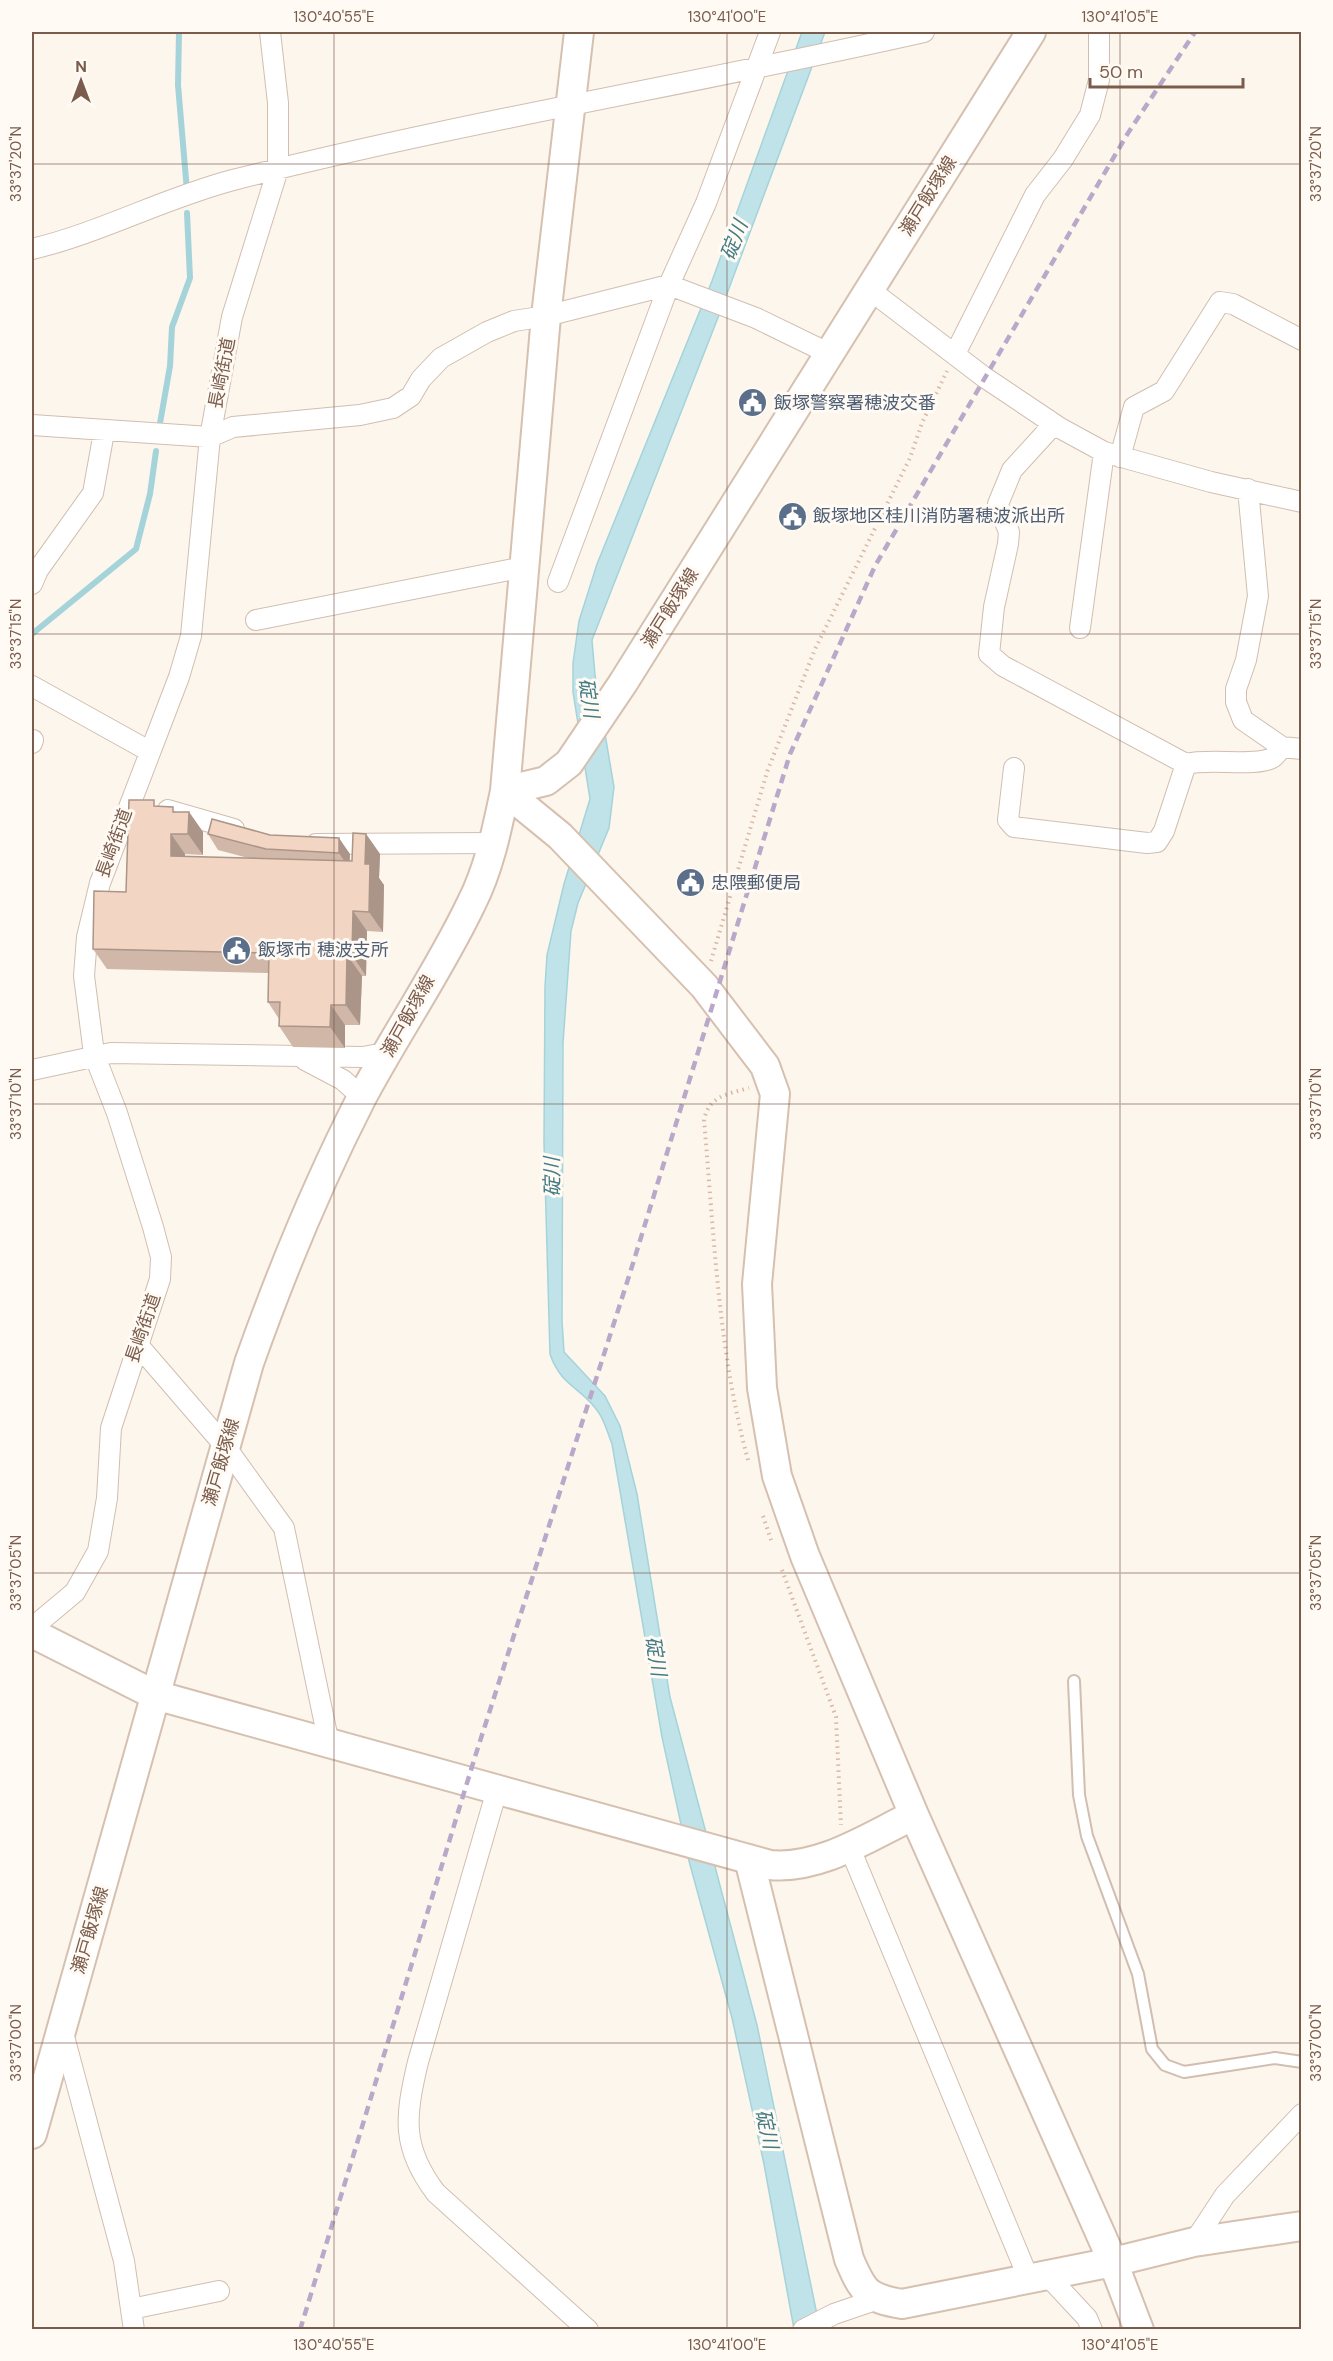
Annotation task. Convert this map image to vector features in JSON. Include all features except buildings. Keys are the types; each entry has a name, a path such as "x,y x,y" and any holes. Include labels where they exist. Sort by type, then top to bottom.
{"street":[{"name":"長崎街道","path":"32,1628 75,1592 98,1551 107,1498 111,1428 160,1279 161,1257 117,1113 94,1054 84,976 87,937 100,883 130,799 179,677 192,636 210,437 232,317 278,169 278,103 270,32"},
{"path":"579,32 546,316 505,791 560,836 621,897 704,986 765,1066 775,1094 757,1284 762,1388 777,1476 805,1556 914,1815 1113,2262 1139,2330"},
{"path":"558,582 672,286 762,68 770,32"},
{"path":"32,249 229,181 278,169 572,103 762,68 859,42 924,32"},
{"name":"瀬戸飯塚線","path":"32,2134 249,1363 283,1268 321,1180 362,1097 472,903 494,843 505,791 546,781 569,763 623,683 1031,32"},
{"path":"955,354 1035,195 1063,159 1090,115 1099,80 1099,32"},
{"path":"32,425 104,432 210,437 233,428 360,415 393,408 411,396 421,379 441,358 487,332 514,321 546,316 672,286 756,318 830,354"},
{"path":"870,290 1054,424 1112,455 1211,482 1302,502"},
{"path":"1080,628 1112,455 1134,407 1164,391 1220,302 1233,304 1302,340"},
{"path":"1054,424 1012,470 998,504 1009,532 994,607 989,654 1003,666 1186,764 1200,760 1259,761 1273,758 1292,748"},
{"path":"32,584 38,570 93,493 104,432"},
{"path":"1248,489 1258,596 1248,651 1236,689 1236,702 1242,720 1292,748"},
{"path":"256,620 524,567"},
{"path":"32,686 149,751"},
{"path":"1014,768 1008,820 1014,826 1147,843 1157,842 1164,831 1186,764"},
{"path":"130,799 255,835"},
{"path":"297,843 494,843"},
{"path":"32,1070 94,1054 363,1057 379,1054 390,1048"},
{"path":"297,1057 320,1066 343,1080 362,1097"},
{"path":"138,1345 225,1446 284,1527 329,1744"},
{"path":"32,1633 155,1695 749,1859 790,1867 816,1860 914,1815"},
{"path":"497,1790 418,2062 408,2102 409,2141 419,2171 436,2193 588,2330"},
{"path":"849,1846 1037,2276 1087,2318 1092,2330"},
{"path":"749,1859 849,2259 858,2281 875,2300"},
{"path":"63,2029 124,2261 134,2330"},
{"path":"1194,2242 1225,2195 1302,2114"},
{"path":"803,2330 834,2314 875,2300 902,2304 1113,2262 1194,2242 1302,2226"},
{"path":"131,2309 219,2291"}],"lane":[{"path":"1074,1681 1079,1795 1087,1836 1138,1974 1152,2049 1165,2065 1184,2072 1275,2058 1302,2062"}],"path":[{"path":"704,986 767,772 815,649 910,458 922,423 955,354"}],"water":[{"name":"碇川","path":"802,32 825,32 719,315 592,640 595,675 614,787 609,828 578,903 571,931 563,1043 562,1321 564,1352 605,1396 620,1426 637,1494 670,1697 757,2025 820,2329 794,2329 764,2164 732,2018 689,1861 662,1737 612,1444 599,1413 560,1374 550,1354 544,1142 547,955 564,884 590,799 573,692 573,663 579,621 597,564 712,281"}],"waterway":[{"path":"179,32 178,85 187,191"},
{"path":"159,429 170,366 172,327 190,278 187,213"},
{"path":"32,634 136,549 150,494 156,451"}],"railway":[{"path":"300,2330 474,1760 630,1273 790,754 875,566 1128,133 1195,32"}],"place":[{"name":"飯塚警察署穂波交番","path":"753,403"},
{"name":"飯塚地区桂川消防署穂波派出所","path":"792,516"},
{"name":"忠隈郵便局","path":"690,883"},
{"name":"飯塚市 穂波支所","path":"237,950"}]}
